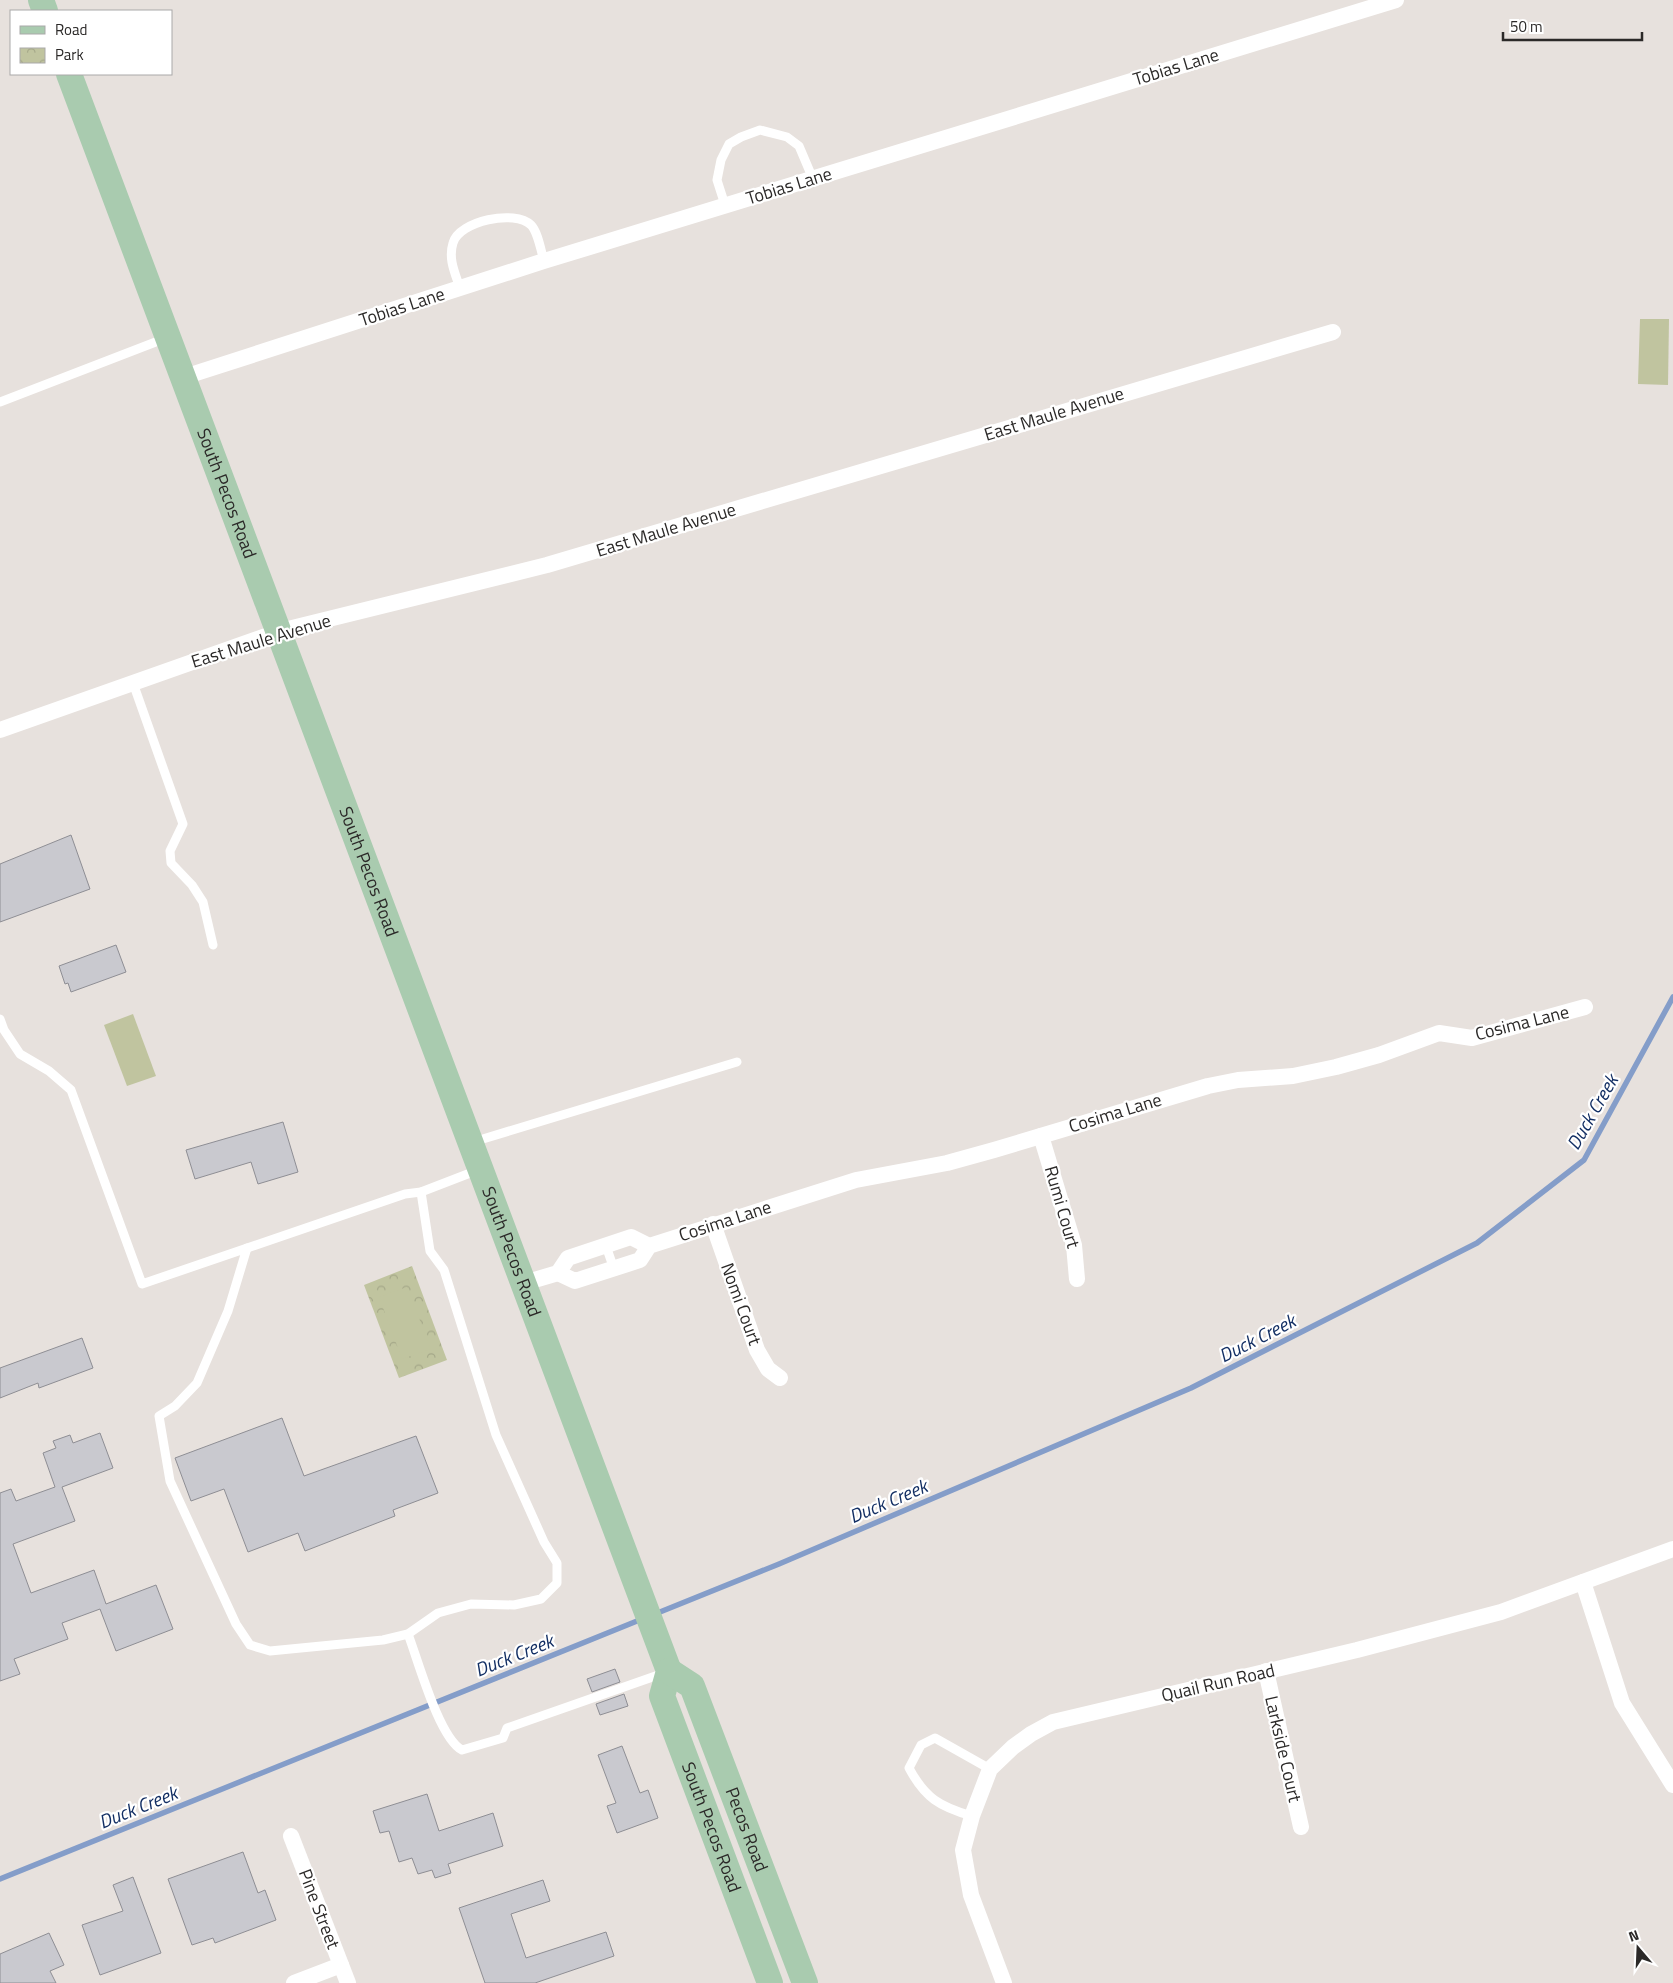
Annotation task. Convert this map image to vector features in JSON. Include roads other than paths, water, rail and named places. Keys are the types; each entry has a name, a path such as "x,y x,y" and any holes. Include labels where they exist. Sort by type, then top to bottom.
{"main road":[{"name":"South Pecos Road","path":"69,75 280,631 660,1647 676,1676 662,1696 770,1983"},
{"name":"Pecos Road","path":"676,1676 692,1686 804,1983"}],"street":[{"name":"Tobias Lane","path":"184,377 544,261 1396,0"},
{"name":"East Maule Avenue","path":"0,730 280,631 548,565 1333,332"},
{"name":"Cosima Lane","path":"558,1273 575,1281 640,1260 648,1246 713,1224 856,1180 947,1163 1208,1086 1238,1080 1276,1078 1336,1067 1380,1055 1439,1033 1472,1038 1585,1007"},
{"name":"Rumi Court","path":"1041,1136 1074,1244 1077,1279"},
{"name":"Nomi Court","path":"713,1224 757,1350 768,1369 780,1378"},
{"path":"524,1283 558,1273 568,1258 631,1237 648,1246"},
{"name":"Quail Run Road","path":"1004,1983 970,1895 963,1850 972,1816 990,1769 1012,1747 1031,1734 1053,1722 1357,1650 1501,1612 1673,1549"},
{"path":"1584,1582 1622,1703 1673,1785"},
{"name":"Larkside Court","path":"1266,1671 1301,1827"},
{"name":"Pine Street","path":"291,1836 348,1983"},
{"path":"294,1983 341,1965"}],"lane":[{"path":"725,206 717,180 721,160 729,144 760,130 786,137 800,146 812,179"},
{"path":"460,288 451,257 453,241 463,229 502,217 522,219 532,226 544,261"},
{"path":"0,402 168,337"},
{"path":"133,683 182,824 170,851 171,863 192,885 202,902 212,945"},
{"path":"0,1019 4,1030 20,1054 49,1071 71,1090 142,1284 406,1194 421,1192 480,1169"},
{"path":"470,1143 738,1062"},
{"path":"247,1248 228,1310 197,1383 175,1406 159,1416 170,1481 236,1624 250,1645 270,1652 383,1640 408,1634 438,1613 471,1604 514,1605 541,1599 557,1583 557,1563 544,1542 496,1435 444,1270 430,1251 421,1192"},
{"path":"606,1246 614,1268"},
{"path":"408,1634 448,1738 454,1746 462,1750 503,1738 507,1728 676,1676"},
{"path":"972,1816 950,1810 920,1788 909,1768 921,1744 936,1738 990,1769"}],"waterway":[{"name":"Duck Creek","path":"655,1614 779,1564 1191,1388 1477,1243 1584,1160 1673,997"},
{"name":"Duck Creek","path":"0,1879 642,1619"}]}
